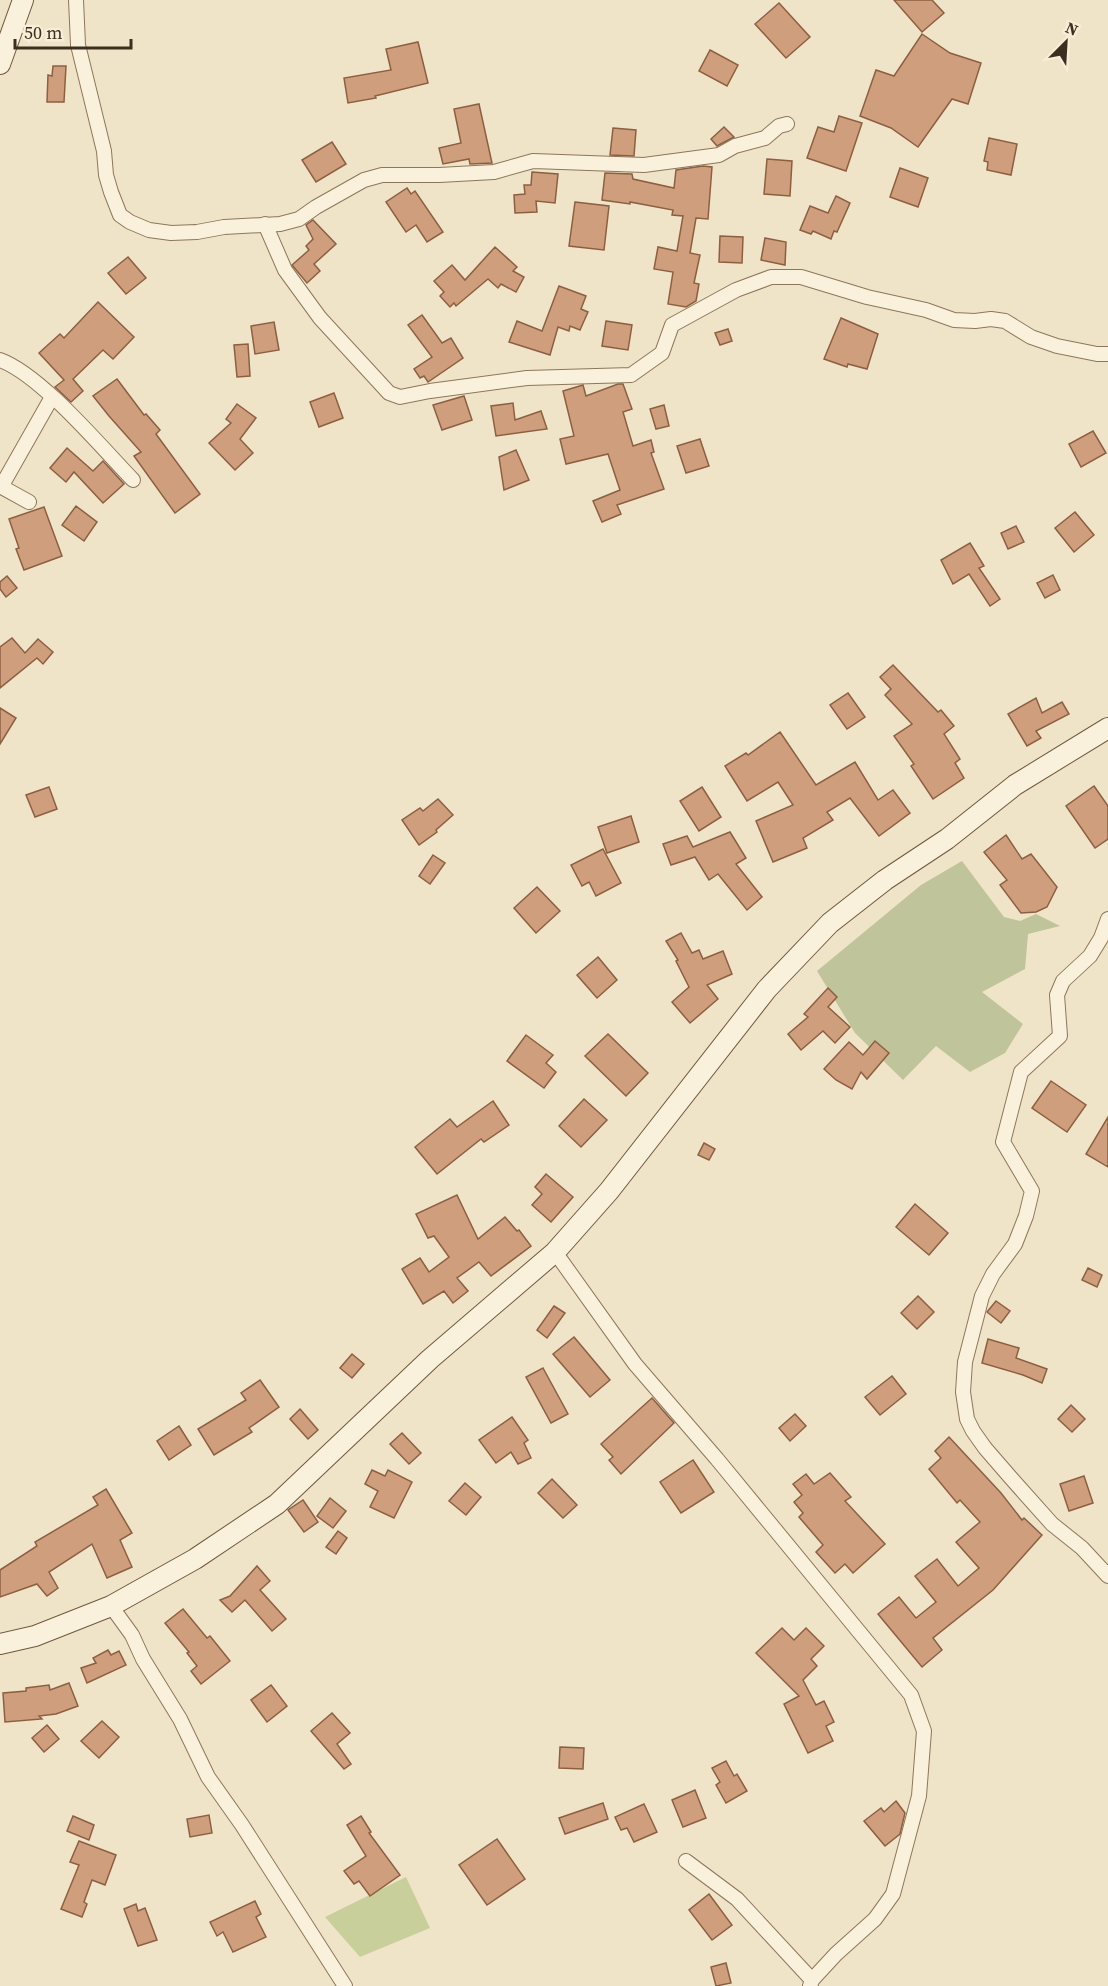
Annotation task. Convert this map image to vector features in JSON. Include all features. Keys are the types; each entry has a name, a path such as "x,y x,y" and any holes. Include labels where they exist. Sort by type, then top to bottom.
{"main road":[{"path":"0,64 23,0"},
{"path":"0,1644 35,1636 111,1606 195,1559 277,1504 430,1359 555,1252 609,1191 767,989 830,923 885,880 947,840 1015,785 1108,728"}],"street":[{"path":"76,0 78,45 104,151 106,175 120,215 148,230 197,232 280,224 299,219 364,180 382,175 494,172 533,161 644,165 719,155 735,146 765,138 778,126 787,124"},
{"path":"265,224 285,270 320,318 389,393 400,397 527,378 631,375 662,352 672,325 736,290 771,277 801,277 867,297 926,310 954,320 1005,321 1031,337 1057,346 1108,354"},
{"path":"0,360 13,364 52,397 133,480"},
{"path":"29,502 1,486 52,397"},
{"path":"1108,919 1101,938 1089,956 1063,981 1057,995 1060,1036 1021,1072 1003,1142 1032,1191 1026,1216 1015,1244 993,1275 982,1296 966,1362 963,1392 967,1419 985,1448 1052,1524 1082,1548 1108,1576"},
{"path":"555,1252 635,1364 717,1459 842,1613 899,1679 911,1695 924,1731 919,1796 893,1893 875,1918 836,1954 811,1983 737,1899 686,1861"},
{"path":"111,1606 132,1635 143,1659 180,1719 208,1777 242,1825 345,1986"}],"green space":[{"path":"962,861 1004,917 1020,921 1036,914 1060,926 1028,934 1025,969 982,992 1023,1024 1005,1053 970,1072 936,1046 903,1080 855,1033 817,971 921,885"},
{"path":"406,1877 430,1928 360,1957 325,1917"}],"building":[{"path":"894,0 932,0 944,13 922,32"},
{"path":"779,3 810,37 786,58 755,24"},
{"path":"922,34 950,53 981,63 968,104 952,99 918,147 891,128 860,116 876,70 894,76"},
{"path":"418,42 428,83 375,96 376,98 348,103 344,78 391,70 386,49"},
{"path":"710,50 738,65 727,86 699,71"},
{"path":"53,66 66,66 64,102 47,102 48,75 52,76"},
{"path":"479,104 492,163 470,164 469,159 443,164 439,148 461,143 454,109"},
{"path":"839,116 862,123 846,171 807,158 818,127 834,132"},
{"path":"724,127 734,137 717,146 711,139"},
{"path":"613,128 636,130 634,156 610,155"},
{"path":"989,138 1017,144 1011,175 987,170 988,162 984,161"},
{"path":"332,142 346,164 316,182 302,160"},
{"path":"767,159 792,161 790,196 764,194"},
{"path":"712,167 708,219 696,218 690,253 700,255 694,283 699,284 696,301 686,307 668,304 673,272 654,269 658,247 677,251 683,216 672,215 673,210 630,202 630,204 602,200 605,173 632,174 633,179 674,188 676,170"},
{"path":"900,168 928,178 918,207 890,197"},
{"path":"532,172 558,174 555,203 536,201 537,212 515,213 514,195 525,194 524,185 531,185"},
{"path":"407,188 411,194 415,191 443,232 427,242 416,225 406,232 386,202"},
{"path":"836,196 850,203 837,232 834,231 831,239 813,231 811,234 800,230 810,206 828,213"},
{"path":"575,202 609,206 604,250 569,246"},
{"path":"313,220 336,244 314,264 320,271 307,283 292,265 309,250 306,246 313,239 306,225"},
{"path":"720,236 743,237 742,263 719,262"},
{"path":"765,238 786,242 785,265 761,260"},
{"path":"495,247 517,267 513,271 524,277 516,292 501,284 498,288 488,279 456,306 454,303 450,307 440,296 444,292 434,281 452,265 465,280"},
{"path":"128,257 146,278 126,294 108,273"},
{"path":"559,286 586,296 581,309 588,312 580,330 570,326 569,331 558,327 550,355 509,342 517,321 542,331"},
{"path":"98,302 134,337 113,359 103,350 73,379 83,391 71,402 55,387 64,380 39,353 60,334 64,338"},
{"path":"422,315 442,343 451,338 463,358 428,382 424,376 420,378 414,369 432,357 408,325"},
{"path":"841,318 878,334 867,369 848,364 847,367 824,359"},
{"path":"606,321 632,325 628,350 602,346"},
{"path":"274,322 279,350 255,354 251,326"},
{"path":"728,329 732,341 720,345 715,333"},
{"path":"248,344 250,376 237,377 234,345"},
{"path":"117,379 144,415 146,414 160,430 156,434 200,494 175,513 134,456 141,452 93,396"},
{"path":"623,384 632,409 623,412 633,446 651,440 654,452 651,453 664,489 617,505 621,514 602,522 593,501 620,490 608,454 566,464 560,439 574,436 563,391 583,385 586,396"},
{"path":"334,393 343,418 319,427 310,402"},
{"path":"464,396 472,420 442,430 433,405"},
{"path":"513,403 515,420 541,411 547,429 496,436 491,406"},
{"path":"237,404 256,418 240,439 253,453 235,470 209,443 231,423 226,419"},
{"path":"664,405 669,426 656,429 650,409"},
{"path":"1093,431 1106,453 1081,467 1069,444"},
{"path":"700,439 709,466 686,473 677,446"},
{"path":"67,448 93,471 103,461 124,484 103,503 74,472 66,482 50,468"},
{"path":"516,450 529,480 504,490 499,457"},
{"path":"76,506 97,522 84,541 62,525"},
{"path":"44,507 62,556 24,570 9,519"},
{"path":"1075,512 1094,535 1074,552 1055,528"},
{"path":"1016,526 1024,542 1008,549 1001,533"},
{"path":"970,543 984,566 979,568 1000,599 990,606 969,574 953,584 941,560"},
{"path":"1053,575 1060,590 1045,598 1037,583"},
{"path":"7,576 17,588 6,597 0,589 0,582"},
{"path":"12,638 25,653 38,639 53,652 43,664 37,658 0,688 0,647"},
{"path":"893,665 938,712 941,710 954,726 944,734 960,759 955,763 964,778 933,799 911,766 914,764 894,736 912,724 885,695 891,689 880,677"},
{"path":"848,693 865,717 847,729 830,705"},
{"path":"1036,698 1042,713 1062,702 1069,714 1036,731 1041,738 1027,746 1008,714"},
{"path":"0,708 16,718 0,744"},
{"path":"780,732 816,785 855,762 878,800 893,790 910,813 879,836 850,798 827,812 833,820 803,838 807,848 773,862 756,821 793,805 778,782 747,801 725,766 746,753 748,755"},
{"path":"1094,786 1108,806 1108,839 1095,848 1066,806"},
{"path":"49,787 57,809 35,817 26,795"},
{"path":"702,787 721,817 699,831 680,801"},
{"path":"438,799 453,815 436,830 437,832 419,845 402,820 420,808 423,811"},
{"path":"631,816 639,842 607,853 598,827"},
{"path":"730,832 746,858 736,864 762,897 747,910 718,874 709,880 695,857 671,865 663,844 687,836 693,847"},
{"path":"1006,835 1022,859 1031,854 1057,887 1047,907 1036,912 1021,913 1000,885 1007,880 984,852"},
{"path":"603,849 621,883 596,896 589,882 582,886 571,865"},
{"path":"433,855 445,863 430,884 419,876"},
{"path":"537,887 560,911 536,933 514,908"},
{"path":"681,933 692,953 699,950 703,959 723,951 732,974 707,985 718,999 690,1023 672,1002 689,987 676,961 678,960 666,941"},
{"path":"598,957 617,980 597,998 577,975"},
{"path":"828,988 837,997 828,1007 850,1027 835,1043 823,1031 801,1050 788,1034 808,1017 804,1014"},
{"path":"608,1034 648,1073 626,1096 585,1056"},
{"path":"526,1035 553,1055 546,1063 556,1072 544,1088 507,1061"},
{"path":"875,1041 889,1053 867,1079 861,1072 852,1089 836,1080 824,1069 849,1042 863,1055"},
{"path":"1051,1081 1086,1105 1067,1132 1032,1108"},
{"path":"584,1099 607,1120 581,1147 559,1126"},
{"path":"493,1101 509,1125 484,1142 481,1139 437,1174 415,1147 450,1119 457,1127"},
{"path":"1108,1117 1108,1167 1086,1154"},
{"path":"704,1143 715,1149 709,1160 698,1155"},
{"path":"546,1174 573,1197 551,1222 532,1205 542,1194 535,1187"},
{"path":"457,1195 478,1239 505,1217 531,1246 491,1276 479,1262 457,1278 468,1291 453,1303 444,1291 423,1304 402,1269 420,1258 429,1272 449,1257 434,1236 428,1238 416,1214"},
{"path":"915,1204 948,1233 929,1255 896,1227"},
{"path":"1088,1268 1102,1275 1097,1287 1082,1280"},
{"path":"918,1296 934,1312 917,1329 901,1313"},
{"path":"996,1301 1010,1311 1001,1323 987,1312"},
{"path":"554,1306 565,1313 547,1338 537,1330"},
{"path":"574,1337 610,1380 590,1397 553,1354"},
{"path":"988,1339 1019,1348 1016,1358 1047,1369 1042,1383 982,1363"},
{"path":"352,1354 364,1364 352,1378 340,1368"},
{"path":"543,1368 568,1414 551,1423 526,1377"},
{"path":"892,1376 906,1394 880,1415 865,1397"},
{"path":"260,1380 279,1407 249,1428 252,1432 214,1455 198,1429 246,1400 241,1393"},
{"path":"652,1398 674,1423 621,1474 609,1460 613,1457 601,1444"},
{"path":"1071,1405 1085,1419 1072,1432 1058,1419"},
{"path":"300,1409 318,1430 308,1439 290,1419"},
{"path":"795,1414 806,1426 790,1441 779,1428"},
{"path":"512,1417 528,1440 524,1443 531,1458 518,1464 511,1452 496,1463 479,1440"},
{"path":"179,1426 191,1445 169,1460 157,1441"},
{"path":"402,1433 421,1453 409,1464 390,1444"},
{"path":"949,1437 1001,1493 1022,1520 1024,1518 1042,1535 993,1590 933,1638 942,1650 922,1667 878,1614 899,1597 916,1618 936,1602 915,1576 937,1559 958,1586 979,1568 956,1542 980,1522 960,1500 957,1503 929,1469 941,1458 935,1451"},
{"path":"693,1460 714,1492 681,1513 660,1482"},
{"path":"372,1470 385,1476 388,1470 412,1482 394,1518 370,1507 378,1491 365,1484"},
{"path":"830,1473 851,1497 845,1501 885,1544 853,1573 845,1564 835,1573 816,1552 823,1545 799,1517 803,1513 794,1502 802,1495 793,1484 806,1474 814,1484"},
{"path":"1084,1476 1093,1503 1069,1511 1060,1484"},
{"path":"552,1479 577,1505 563,1518 538,1493"},
{"path":"465,1483 481,1497 466,1515 449,1501"},
{"path":"106,1489 132,1533 120,1540 132,1567 107,1578 92,1544 49,1572 58,1588 47,1596 37,1584 0,1597 0,1570 37,1546 35,1542 98,1505 93,1497"},
{"path":"330,1498 346,1511 333,1528 317,1516"},
{"path":"303,1500 318,1522 304,1532 288,1510"},
{"path":"338,1531 347,1538 336,1554 326,1547"},
{"path":"257,1566 270,1581 260,1590 286,1619 272,1631 245,1600 232,1612 220,1600 230,1596"},
{"path":"183,1609 207,1638 210,1636 230,1661 201,1684 191,1671 197,1666 187,1653 189,1652 165,1623"},
{"path":"782,1628 794,1640 806,1628 824,1646 811,1659 817,1666 803,1680 816,1705 824,1701 834,1722 826,1726 833,1741 808,1753 784,1704 799,1696 756,1653"},
{"path":"108,1650 111,1655 119,1651 126,1665 87,1683 81,1668 96,1663 93,1658"},
{"path":"69,1683 78,1706 56,1714 39,1716 42,1719 5,1722 3,1693 26,1691 26,1688 49,1685 50,1690"},
{"path":"271,1685 287,1706 267,1722 251,1700"},
{"path":"332,1713 350,1733 337,1744 351,1764 344,1769 311,1731"},
{"path":"102,1721 119,1737 99,1758 81,1741"},
{"path":"47,1725 59,1739 44,1752 32,1738"},
{"path":"560,1747 584,1748 583,1769 559,1768"},
{"path":"726,1761 734,1776 737,1774 747,1791 726,1803 716,1785 720,1782 712,1768"},
{"path":"695,1790 706,1818 683,1827 672,1800"},
{"path":"896,1801 905,1813 900,1834 885,1846 864,1821 881,1808 884,1812"},
{"path":"603,1803 608,1819 565,1834 559,1818"},
{"path":"644,1804 657,1832 634,1842 627,1828 621,1830 615,1817"},
{"path":"209,1815 212,1833 190,1837 187,1819"},
{"path":"73,1816 94,1825 89,1840 67,1831"},
{"path":"361,1816 371,1832 369,1833 400,1875 370,1896 359,1881 354,1884 344,1871 366,1856 347,1825"},
{"path":"497,1839 525,1879 487,1905 459,1865"},
{"path":"79,1841 116,1855 105,1885 92,1880 84,1902 87,1904 82,1917 61,1909 79,1865 70,1862"},
{"path":"709,1894 732,1925 712,1940 689,1910"},
{"path":"255,1901 261,1914 256,1917 266,1937 233,1952 223,1932 217,1936 210,1922"},
{"path":"136,1904 138,1911 145,1908 157,1940 138,1946 124,1909"},
{"path":"726,1963 731,1983 716,1986 711,1967"}]}
